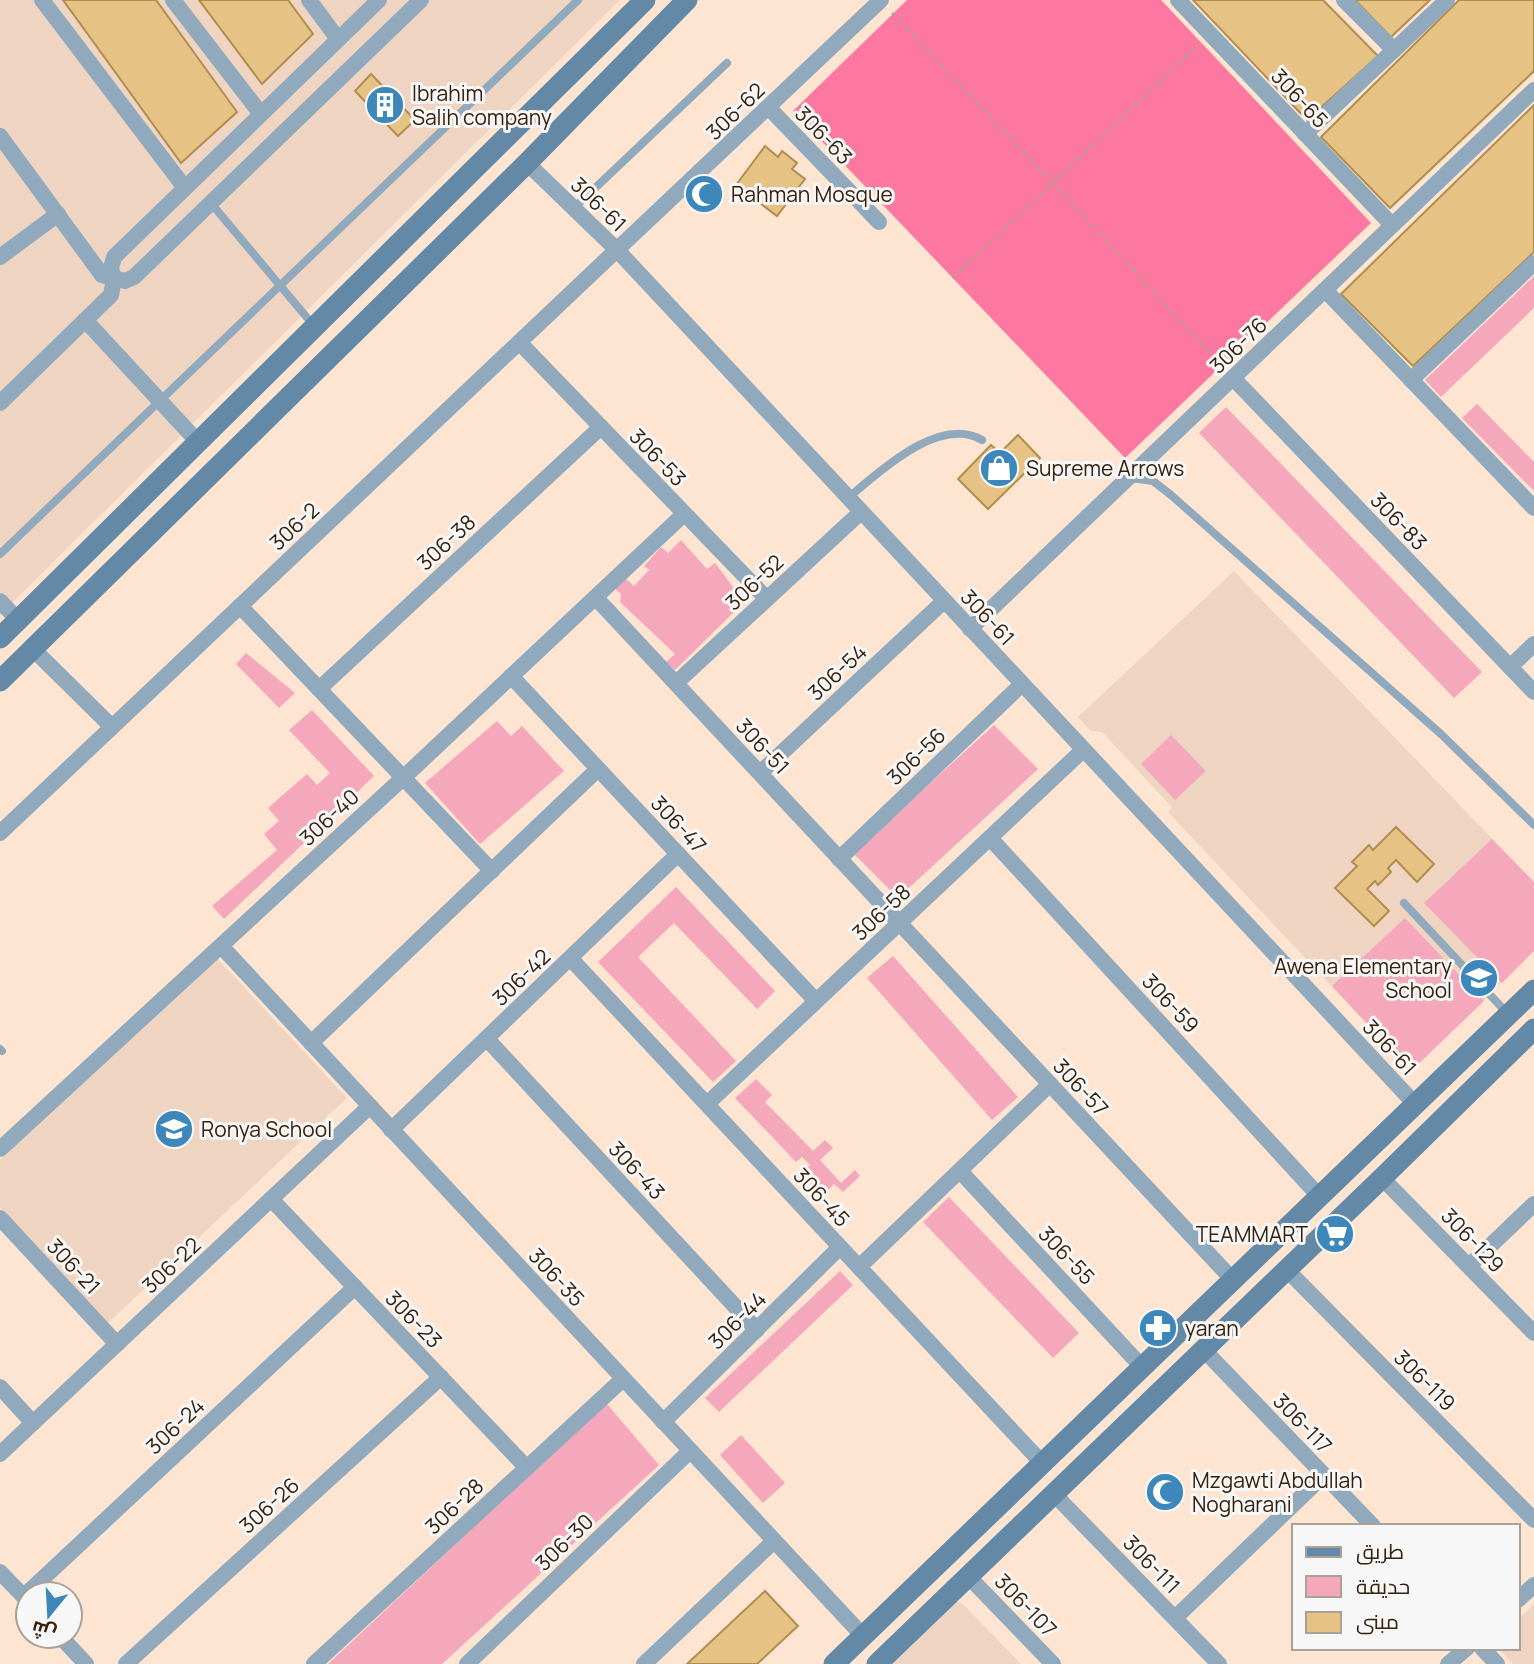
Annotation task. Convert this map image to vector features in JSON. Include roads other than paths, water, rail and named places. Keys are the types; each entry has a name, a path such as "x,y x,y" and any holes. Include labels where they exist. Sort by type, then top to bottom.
{"street":[{"path":"42,0 185,188"},
{"path":"173,0 261,114"},
{"path":"309,0 338,39"},
{"path":"0,403 111,295 108,277 114,257 379,0"},
{"path":"0,135 58,215 108,277 125,281 134,277 421,0"},
{"path":"0,638 645,0"},
{"path":"0,681 527,163 687,0"},
{"name":"306-62","path":"618,251 880,0"},
{"name":"306-65","path":"1178,0 1392,225"},
{"path":"1344,0 1394,50"},
{"path":"1305,134 1447,0"},
{"name":"306-76","path":"970,629 1534,90"},
{"name":"306-63","path":"769,108 879,222"},
{"name":"306-61","path":"527,163 618,251 1415,1104"},
{"path":"0,257 58,215"},
{"name":"306-2","path":"0,833 618,251"},
{"path":"1411,380 1534,263"},
{"path":"1325,290 1534,508"},
{"path":"85,320 198,442"},
{"name":"306-53","path":"520,343 767,599"},
{"name":"306-83","path":"1234,379 1534,692"},
{"name":"306-38","path":"319,689 601,427"},
{"path":"162,480 185,500"},
{"name":"306-52","path":"676,683 861,512"},
{"name":"306-40","path":"0,1149 404,777 684,514"},
{"name":"306-51","path":"596,598 899,923"},
{"name":"306-54","path":"760,773 944,600"},
{"path":"0,601 18,620"},
{"path":"240,606 492,871"},
{"path":"1510,667 1534,644"},
{"path":"33,649 113,727"},
{"name":"306-47","path":"511,676 816,1002"},
{"name":"306-56","path":"839,859 1021,684"},
{"name":"306-58","path":"707,1104 1083,750"},
{"path":"311,1042 598,769"},
{"name":"306-59","path":"990,838 1320,1196"},
{"name":"306-42","path":"391,1129 678,854"},
{"name":"306-57","path":"899,923 1232,1279"},
{"name":"306-35","path":"221,946 863,1636"},
{"name":"306-45","path":"570,959 1043,1464"},
{"path":"834,1664 1534,990"},
{"path":"877,1664 1534,1029"},
{"name":"306-43","path":"487,1038 757,1330"},
{"path":"859,1267 1050,1084"},
{"name":"306-22","path":"0,1454 370,1107"},
{"name":"306-55","path":"960,1171 1138,1373"},
{"name":"306-129","path":"1382,1178 1534,1333"},
{"name":"306-23","path":"271,1199 527,1468"},
{"path":"1469,1266 1534,1204"},
{"name":"306-21","path":"0,1218 117,1344"},
{"name":"306-44","path":"663,1422 840,1247"},
{"name":"306-119","path":"1286,1269 1534,1520"},
{"name":"306-24","path":"45,1580 355,1287"},
{"name":"306-117","path":"1202,1349 1371,1524"},
{"path":"1138,1373 1151,1399"},
{"name":"306-26","path":"125,1664 441,1377"},
{"name":"306-28","path":"314,1664 623,1379"},
{"path":"0,1387 33,1423"},
{"name":"306-30","path":"467,1664 690,1451"},
{"path":"1175,1618 1324,1475"},
{"name":"306-111","path":"1053,1493 1219,1664"},
{"path":"644,1664 774,1541"},
{"name":"306-107","path":"968,1576 1053,1664"},
{"path":"1520,1598 1534,1585"},
{"path":"73,1650 86,1664"},
{"path":"1448,1664 1464,1650"},
{"path":"1484,1650 1497,1664"}],"lane":[{"path":"0,554 578,0"},
{"path":"573,208 727,63"},
{"path":"210,202 314,326"},
{"path":"848,498 896,461 932,438 962,433 982,440"},
{"path":"1130,477 1153,481 1171,495 1442,735 1534,825"},
{"path":"1404,903 1508,1015"}],"place":[{"name":"Ibrahim Salih company","path":"385,105"},
{"name":"Rahman Mosque","path":"704,194"},
{"name":"Supreme Arrows","path":"999,468"},
{"name":"Awena Elementary School","path":"1479,978"},
{"name":"Ronya School","path":"174,1129"},
{"name":"TEAMMART","path":"1335,1234"},
{"name":"yaran","path":"1158,1328"},
{"name":"Mzgawti Abdullah Nogharani","path":"1165,1492"}]}
